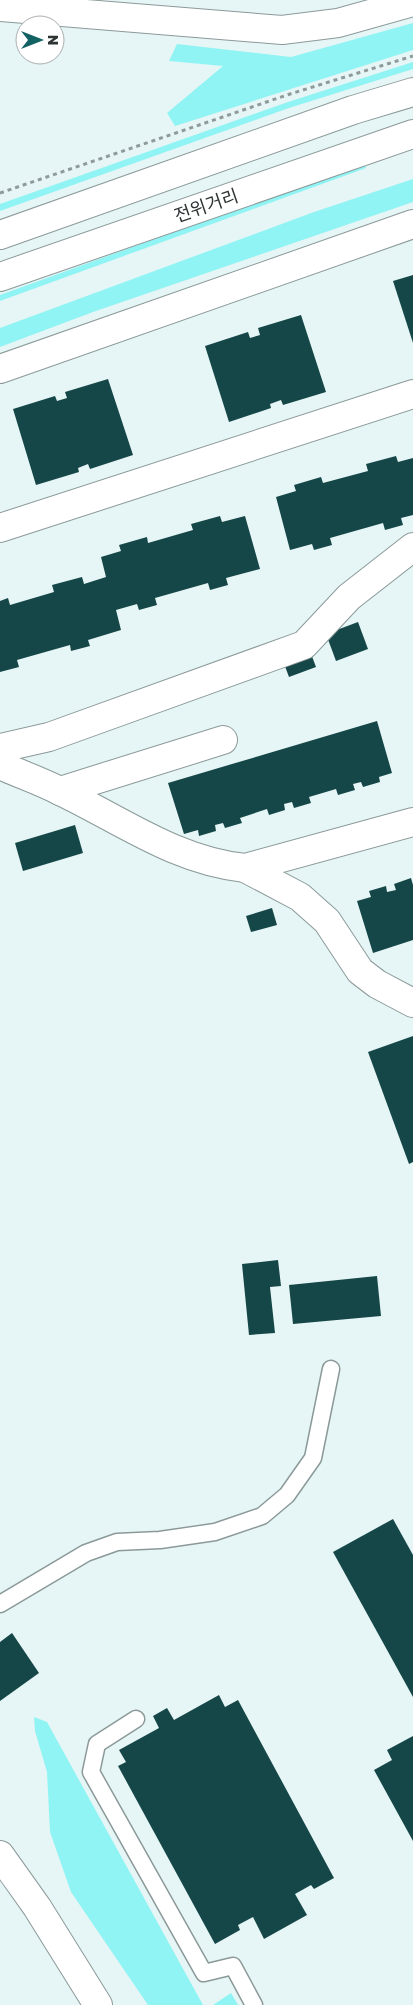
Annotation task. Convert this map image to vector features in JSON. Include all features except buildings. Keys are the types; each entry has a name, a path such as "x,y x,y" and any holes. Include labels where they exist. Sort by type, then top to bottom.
{"street":[{"path":"0,7 282,30 338,23 413,2"},
{"path":"0,235 353,110 413,92"},
{"name":"전위거리","path":"0,277 413,134"},
{"path":"0,368 413,224"},
{"path":"0,528 413,394"},
{"path":"0,748 49,737 304,645 349,596 413,547"},
{"path":"60,791 223,740"},
{"path":"0,765 60,791 146,837 199,859 223,866 245,868 413,822"},
{"path":"245,868 300,897 328,922 360,971 377,984 413,1003"},
{"path":"0,1855 37,1907 98,2005"}],"lane":[{"path":"0,1604 86,1553 117,1542 160,1540 215,1532 262,1516 287,1495 313,1458 331,1369"},
{"path":"136,1720 96,1744 91,1772 204,1973 233,1966 254,2005"}],"path":[{"path":"0,193 290,94 413,56"}],"shaded area":[{"path":"413,23 413,50 175,126 167,113 223,66 169,61 177,44 291,57"},
{"path":"413,62 413,69 289,108 0,211 0,204 288,102"},
{"path":"364,163 366,168 0,301 0,295"},
{"path":"413,179 413,202 93,312 0,347 0,328 314,212"},
{"path":"34,1717 47,1722 203,2005 148,2005 71,1892 50,1832 47,1772 35,1731"},
{"path":"231,1993 238,2005 213,2005"}]}
